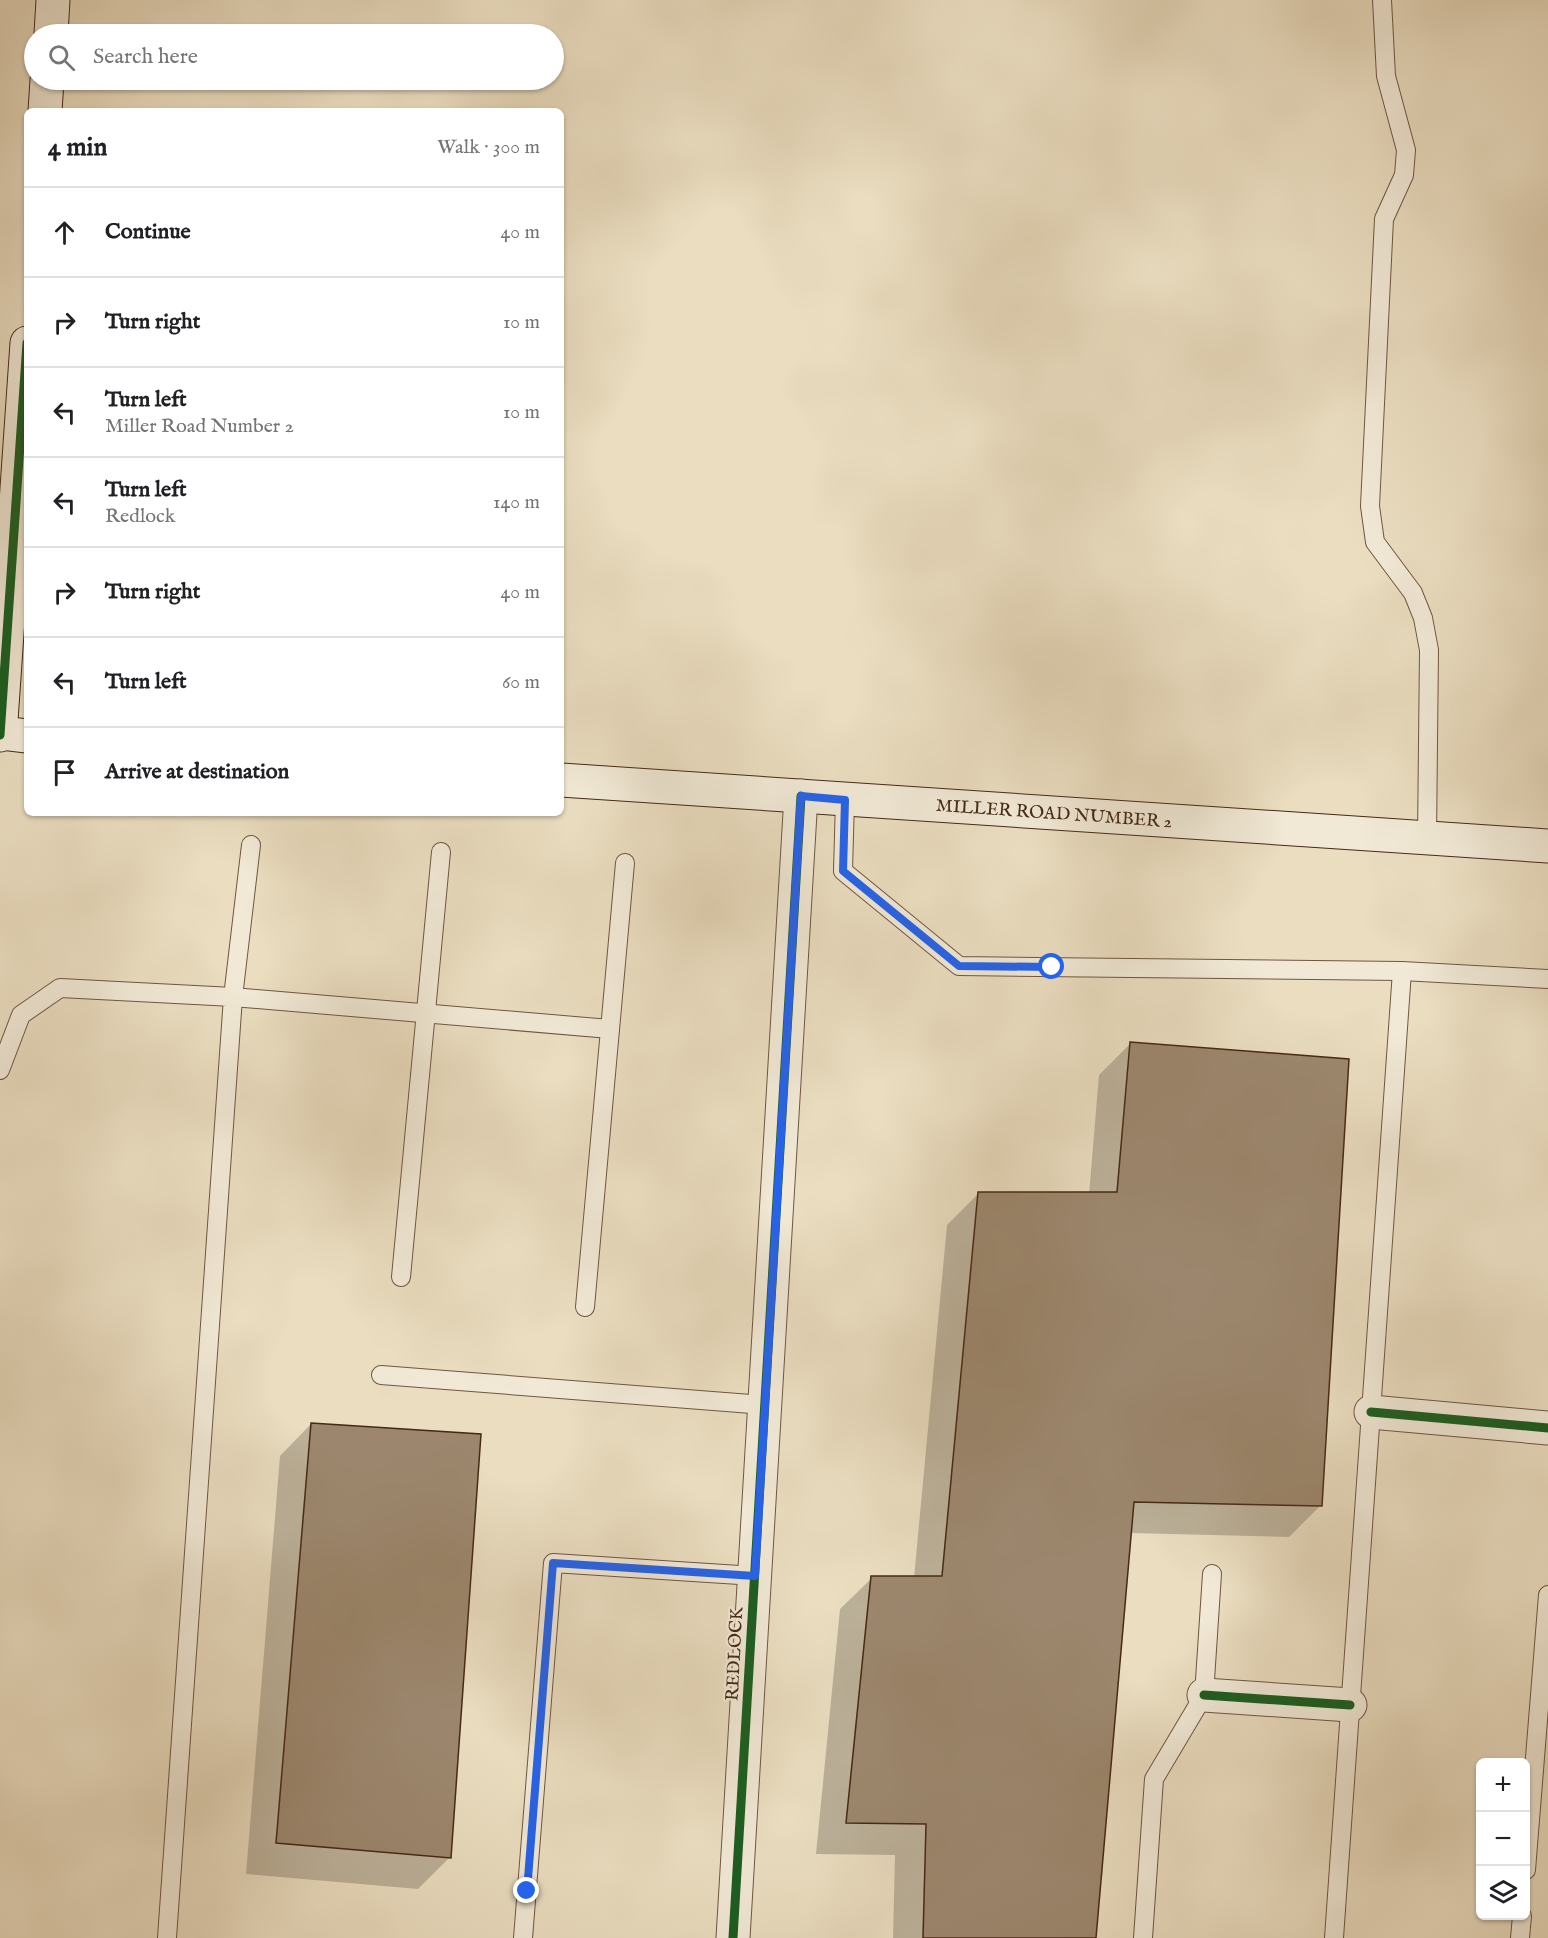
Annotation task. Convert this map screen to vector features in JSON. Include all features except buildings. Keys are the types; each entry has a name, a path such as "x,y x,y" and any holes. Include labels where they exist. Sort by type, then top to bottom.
{"street":[{"path":"52,24 53,0"},
{"path":"45,108 46,90"},
{"path":"24,386 0,734 24,736"},
{"name":"MILLER ROAD NUMBER 2","path":"564,780 1548,846"},
{"name":"REDLOCK","path":"733,1938 801,796"},
{"path":"1371,1412 1548,1428"},
{"path":"1204,1695 1350,1705"}],"lane":[{"path":"1382,0 1386,76 1406,150 1404,175 1384,219 1370,506 1375,542 1413,593 1423,618 1429,650 1427,838"},
{"path":"845,800 843,871 959,966 1402,971 1548,979"},
{"path":"167,1938 233,997 250,845"},
{"path":"401,1278 441,852"},
{"path":"585,1307 625,863"},
{"path":"1334,1938 1402,971"},
{"path":"0,1070 21,1015 60,988 233,997 610,1029"},
{"path":"381,1375 765,1405"},
{"path":"523,1938 553,1563 755,1576"},
{"path":"1143,1938 1154,1779 1204,1695 1212,1574"},
{"path":"1526,1866 1548,1595"},
{"path":"1520,1938 1522,1920"}],"cycle path":[{"path":"0,735 24,387"},
{"path":"733,1938 801,796"},
{"path":"1371,1412 1548,1428"},
{"path":"1204,1695 1350,1705"}],"route":[{"path":"527,1891 553,1563 755,1576 801,796 845,800 843,871 959,966 1052,967"}]}
